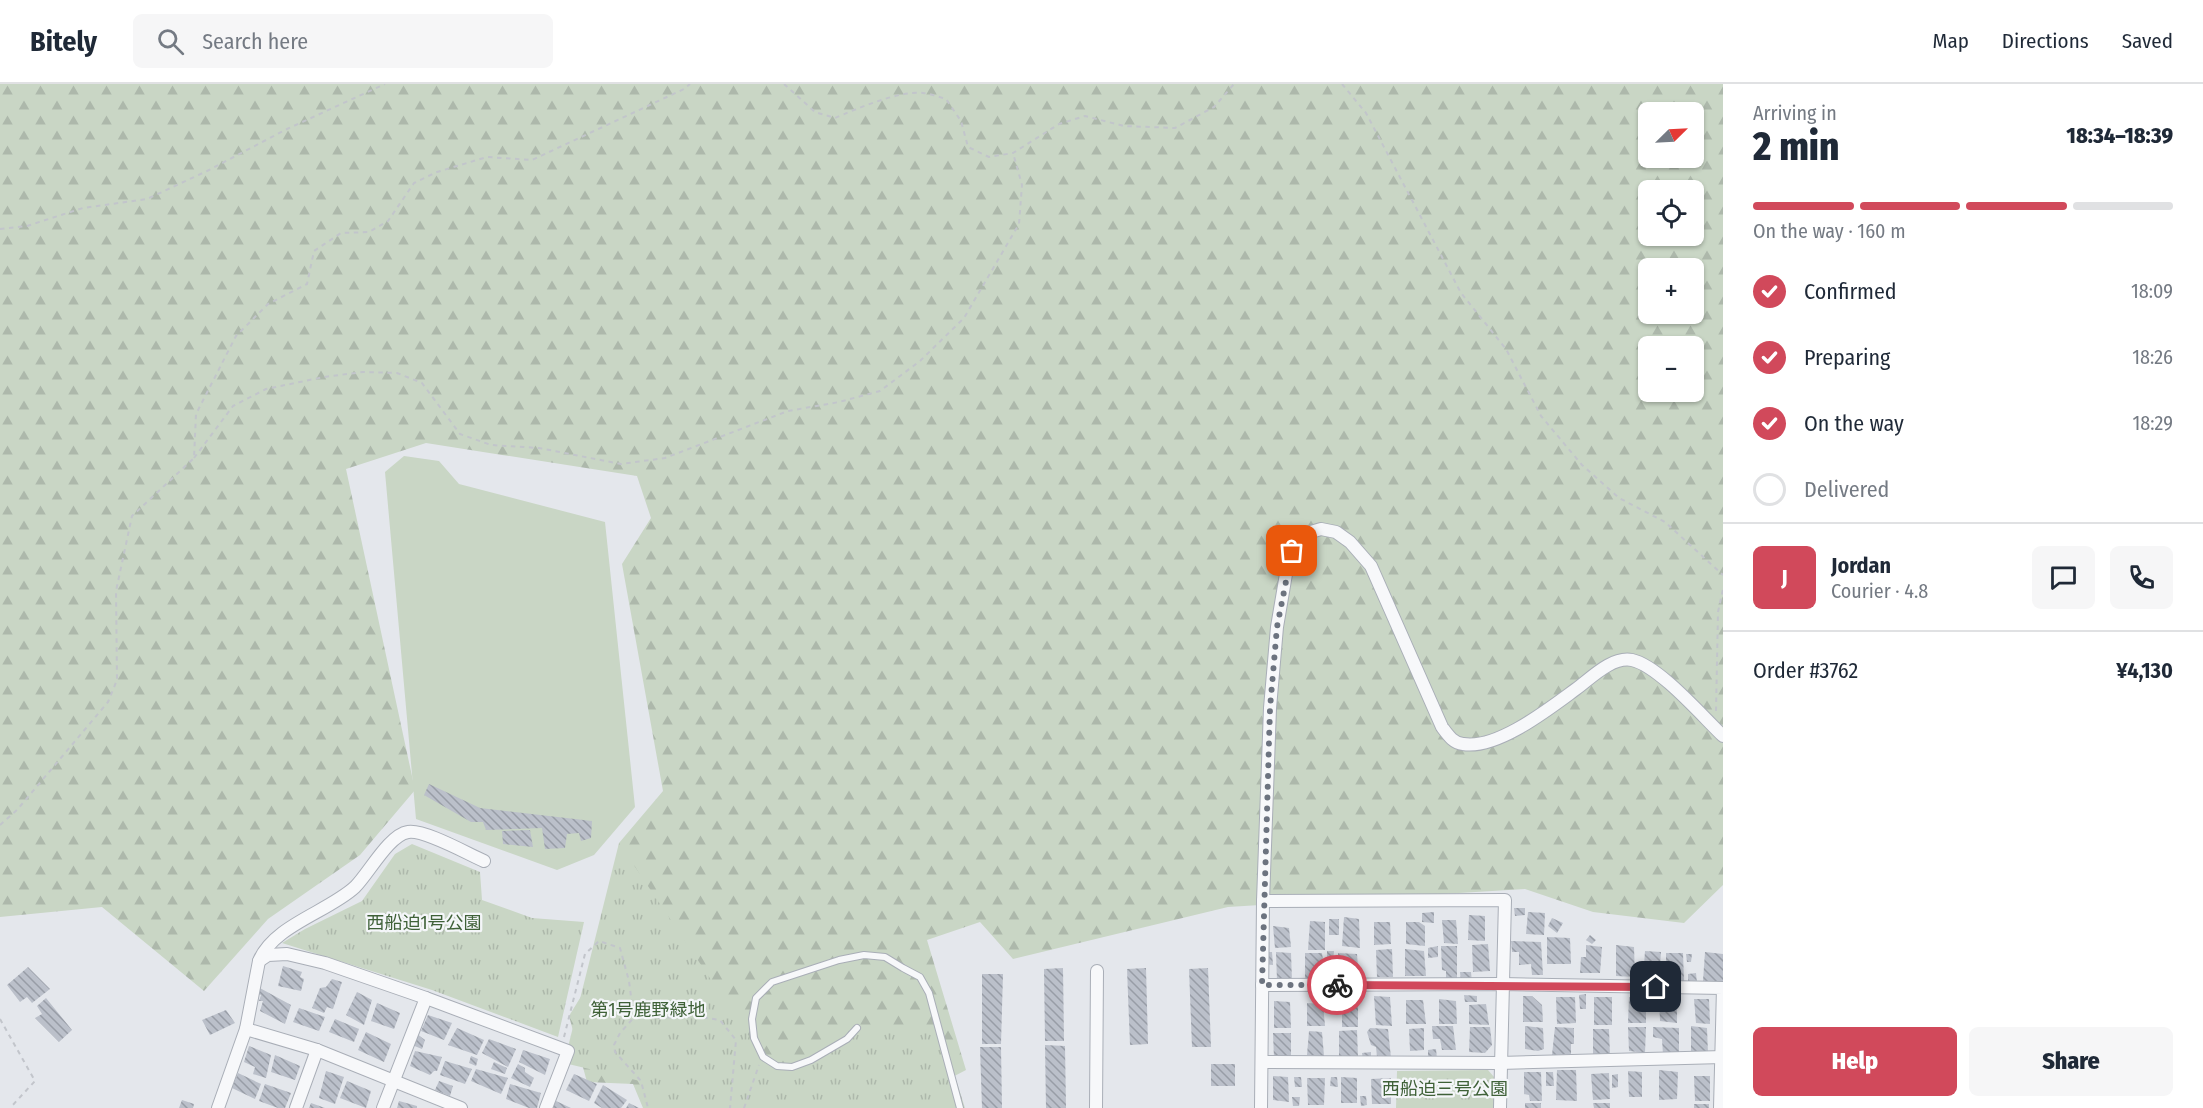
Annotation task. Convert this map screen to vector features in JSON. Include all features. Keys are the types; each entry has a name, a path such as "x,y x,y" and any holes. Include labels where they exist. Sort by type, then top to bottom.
{"street":[{"path":"1261,1108 1263,901 1270,708 1277,627 1292,551 1304,534 1321,530 1336,532 1350,542 1371,566 1442,728 1456,742 1472,745 1499,738 1558,702 1599,671 1623,660 1632,660 1654,671 1720,734"},
{"path":"218,1108 246,1029 263,951 296,923 338,900 355,886 389,844 406,832 421,832 484,861"},
{"path":"1263,901 1505,900 1500,1108"},
{"path":"259,961 268,955 287,954 325,963 568,1051 546,1108"},
{"path":"1096,1108 1097,971"},
{"path":"1262,985 1502,984 1723,988 1720,1108"},
{"path":"383,1108 426,998"},
{"path":"246,1029 317,1050 461,1108"},
{"path":"297,1108 317,1050"},
{"path":"1262,1062 1500,1063 1722,1057"}],"lane":[{"path":"857,1028 847,1039 830,1051 792,1067 777,1066 763,1057 754,1038 752,1019 756,998 772,982 839,960 864,955 885,957 920,978 929,993 960,1108"}],"path":[{"path":"0,230 27,226 83,208 147,199 287,129 385,84"},
{"path":"194,458 196,414 236,336 268,304 307,284 314,250 341,233 369,232 388,221 414,183 437,172 487,157 532,160 684,89 690,84"},
{"path":"784,84 815,112 835,118 888,99 921,93 946,99 961,121 968,147 989,157 1013,153 1059,124 1085,116 1124,126 1175,128 1214,107 1234,84"},
{"path":"1342,84 1366,113 1461,293 1506,348 1541,416 1582,465 1619,498 1665,522 1723,575"},
{"path":"0,825 17,810 108,702 117,680 116,591 132,516 194,458 233,406 266,389 324,377 363,372 397,373 422,383 460,434 491,445 539,448 621,464 665,458 788,411 839,402 880,391 920,361 964,318 1019,224 1022,185 1013,153"},
{"path":"1720,734 1718,612 1723,588"},
{"path":"561,1049 585,954 599,941 620,948 629,981 632,1004 638,1013 659,1018 694,1016 720,1020 736,1040 730,1108"},
{"path":"638,1013 620,1033 614,1045 615,1052 640,1081 648,1108"},
{"path":"0,1019 35,1081 10,1108"},
{"path":"744,1108 754,1076 763,1057"}],"green space":[{"path":"0,84 1723,84 1723,885 1684,923 1593,912 1525,889 1228,907 1013,959 980,922 927,940 966,1070 893,1108 643,1108 633,1084 587,1082 569,1016 607,954 619,843 663,791 622,564 651,518 637,476 426,443 346,469 415,790 360,855 268,919 204,991 102,907 0,917"},
{"path":"404,456 439,461 459,484 605,522 635,807 594,855 557,870 416,819 385,472"},
{"name":"第1号鹿野緑地","path":"619,843 763,1057 777,1066 811,1060 857,1028 939,1026 965,1108 647,1108 640,1081 564,1063"},
{"name":"西船迫1号公園","path":"412,844 480,872 482,900 532,918 584,922 558,1037 432,990 282,943 362,901 395,854"},
{"name":"西船迫三号公園","path":"1488,1070 1494,1077 1494,1108 1396,1108 1397,1071"}],"building":[{"path":"429,784 480,808 592,821 591,838 581,841 579,833 567,834 565,848 545,849 542,828 486,830 483,822 471,822 424,795"},
{"path":"530,830 533,847 503,844 502,831"},
{"path":"1514,908 1525,908 1525,915 1515,916"},
{"path":"1434,912 1434,923 1422,922 1422,913"},
{"path":"1528,912 1545,913 1544,935 1526,934"},
{"path":"1469,915 1485,916 1485,941 1468,940"},
{"path":"1344,917 1359,919 1360,948 1342,946"},
{"path":"1552,918 1563,923 1557,933 1548,926"},
{"path":"1329,919 1339,919 1339,935 1329,935"},
{"path":"1442,920 1456,920 1458,944 1444,943"},
{"path":"1310,921 1325,922 1325,950 1308,950"},
{"path":"1374,922 1390,922 1391,944 1374,945"},
{"path":"1406,922 1419,922 1425,926 1425,946 1406,944"},
{"path":"1273,926 1289,928 1291,947 1275,948"},
{"path":"1590,935 1596,940 1592,944 1586,940"},
{"path":"1547,937 1570,938 1571,964 1547,964"},
{"path":"1511,941 1541,942 1543,975 1532,975 1531,964 1519,965 1519,952 1512,952"},
{"path":"1488,944 1490,971 1473,972 1472,945"},
{"path":"1586,945 1602,947 1600,973 1580,973 1581,957 1586,957"},
{"path":"1616,945 1634,947 1635,977 1616,976"},
{"path":"1438,946 1438,957 1428,958 1428,948"},
{"path":"1441,946 1457,946 1457,982 1446,981 1446,971 1442,970"},
{"path":"1392,949 1393,977 1377,977 1376,950"},
{"path":"1405,949 1424,951 1426,976 1405,976"},
{"path":"1327,951 1334,951 1333,961 1327,960"},
{"path":"1645,951 1661,952 1660,966 1644,965"},
{"path":"1265,952 1272,952 1273,965 1264,964"},
{"path":"1276,952 1291,953 1292,981 1277,981"},
{"path":"1705,952 1723,954 1723,982 1703,981"},
{"path":"1305,953 1322,953 1326,980 1305,981"},
{"path":"1338,953 1357,954 1359,980 1343,979 1344,966 1338,965"},
{"path":"1666,953 1683,953 1684,981 1666,982"},
{"path":"1686,954 1692,954 1691,962 1687,962"},
{"path":"283,966 302,972 300,977 304,979 301,991 278,986"},
{"path":"28,967 50,989 32,1003 27,997 20,1002 7,985"},
{"path":"1063,968 1064,1041 1045,1041 1044,969"},
{"path":"1146,968 1148,1044 1130,1045 1127,969"},
{"path":"1208,968 1211,1047 1192,1047 1189,969"},
{"path":"1460,972 1471,972 1472,982 1461,982"},
{"path":"1696,973 1697,983 1688,983 1688,974"},
{"path":"982,974 1003,974 1001,1044 982,1044"},
{"path":"332,979 342,982 333,1009 327,1007 324,1013 312,1008 320,988 326,987"},
{"path":"258,987 291,1005 285,1024 260,1011 263,1001 259,1001 261,995 255,993"},
{"path":"357,992 372,1000 364,1025 346,1015"},
{"path":"1586,994 1586,1009 1580,1009 1579,995"},
{"path":"1464,995 1477,996 1477,1002 1465,1002"},
{"path":"1374,996 1390,997 1392,1026 1376,1025"},
{"path":"1523,996 1532,996 1542,1005 1543,1022 1523,1022"},
{"path":"1659,996 1677,997 1677,1023 1660,1021"},
{"path":"1556,997 1575,997 1576,1023 1557,1024"},
{"path":"1594,997 1612,997 1612,1025 1594,1025"},
{"path":"1629,997 1646,998 1646,1023 1628,1023"},
{"path":"46,998 72,1030 59,1042 35,1018 42,1014 37,1006"},
{"path":"1342,998 1358,999 1358,1027 1342,1027"},
{"path":"1337,999 1338,1009 1329,1010 1328,1001"},
{"path":"1439,999 1456,1001 1457,1024 1439,1024"},
{"path":"1694,999 1709,999 1710,1024 1696,1023"},
{"path":"1406,1000 1423,1000 1426,1024 1406,1024"},
{"path":"1274,1001 1290,1002 1291,1028 1274,1028"},
{"path":"377,1003 400,1013 394,1029 371,1021"},
{"path":"1307,1003 1323,1004 1325,1026 1307,1026"},
{"path":"1486,1004 1489,1025 1469,1024 1469,1005"},
{"path":"299,1008 325,1017 319,1031 293,1022"},
{"path":"226,1010 235,1023 210,1035 202,1020"},
{"path":"428,1015 452,1023 444,1040 421,1031"},
{"path":"335,1019 359,1029 354,1042 329,1032"},
{"path":"1432,1026 1453,1026 1456,1050 1442,1050 1440,1039 1433,1039"},
{"path":"1525,1026 1543,1028 1544,1049 1538,1051 1525,1049"},
{"path":"1691,1026 1707,1028 1708,1054 1691,1054"},
{"path":"1470,1027 1490,1027 1492,1045 1485,1053 1469,1052"},
{"path":"1555,1027 1574,1028 1574,1044 1571,1044 1571,1054 1552,1055"},
{"path":"1628,1027 1646,1027 1645,1053 1629,1051"},
{"path":"1653,1027 1679,1028 1679,1055 1663,1055 1662,1039 1653,1037"},
{"path":"457,1028 484,1040 477,1055 448,1045"},
{"path":"1370,1028 1388,1029 1391,1058 1377,1057 1376,1047 1371,1045 1367,1032"},
{"path":"1424,1028 1424,1050 1410,1051 1409,1029"},
{"path":"1593,1029 1609,1029 1610,1055 1593,1055"},
{"path":"1357,1030 1358,1058 1339,1058 1339,1031"},
{"path":"1309,1031 1322,1032 1324,1056 1307,1055"},
{"path":"366,1032 391,1044 384,1062 358,1050"},
{"path":"1273,1033 1291,1033 1291,1058 1274,1059"},
{"path":"417,1034 425,1040 422,1049 412,1045"},
{"path":"489,1039 516,1049 508,1067 482,1053"},
{"path":"1045,1045 1065,1046 1066,1108 1046,1108"},
{"path":"249,1046 271,1055 266,1078 253,1074 255,1067 244,1062"},
{"path":"980,1047 1001,1047 1002,1108 982,1108"},
{"path":"1436,1049 1437,1059 1428,1059 1428,1050"},
{"path":"523,1050 550,1059 545,1075 519,1062"},
{"path":"415,1051 442,1057 437,1071 430,1075 410,1066"},
{"path":"1371,1052 1371,1060 1363,1060 1362,1053"},
{"path":"275,1055 300,1066 295,1080 271,1072"},
{"path":"471,1056 478,1059 476,1066 469,1063"},
{"path":"445,1061 472,1069 465,1084 440,1075"},
{"path":"494,1062 507,1068 505,1074 491,1069"},
{"path":"518,1064 534,1078 530,1087 511,1078"},
{"path":"1211,1064 1235,1064 1235,1086 1211,1086"},
{"path":"476,1069 508,1078 501,1094 471,1081"},
{"path":"1557,1070 1576,1070 1577,1101 1556,1100"},
{"path":"1659,1070 1678,1072 1677,1099 1659,1100"},
{"path":"326,1071 344,1077 335,1104 319,1098"},
{"path":"1628,1071 1642,1072 1642,1097 1629,1097"},
{"path":"1524,1072 1541,1072 1542,1101 1530,1101 1529,1095 1524,1094"},
{"path":"1546,1072 1553,1072 1554,1086 1546,1086"},
{"path":"238,1073 261,1084 255,1099 232,1088"},
{"path":"1609,1073 1610,1099 1593,1100 1591,1074"},
{"path":"574,1074 597,1084 589,1101 566,1090"},
{"path":"1618,1074 1618,1087 1612,1088 1612,1075"},
{"path":"1273,1076 1288,1077 1289,1102 1273,1100"},
{"path":"1694,1076 1710,1076 1710,1101 1695,1101"},
{"path":"1294,1077 1301,1077 1302,1087 1295,1087"},
{"path":"1331,1077 1337,1077 1338,1087 1330,1086"},
{"path":"1341,1077 1357,1078 1357,1103 1341,1103"},
{"path":"1307,1078 1325,1078 1324,1105 1308,1105"},
{"path":"1391,1078 1391,1104 1372,1104 1371,1079"},
{"path":"347,1081 371,1091 366,1108 340,1098"},
{"path":"439,1081 453,1086 450,1096 435,1090"},
{"path":"265,1084 291,1093 285,1108 278,1108 259,1101"},
{"path":"510,1084 541,1093 537,1108 529,1108 506,1099"},
{"path":"603,1085 627,1100 621,1108 602,1108 594,1103"},
{"path":"1360,1096 1366,1096 1367,1105 1361,1106"},
{"path":"1292,1097 1300,1097 1299,1106 1293,1106"},
{"path":"182,1100 194,1104 193,1108 179,1108"},
{"path":"399,1101 417,1106 417,1108 397,1108"},
{"path":"556,1101 571,1108 551,1108"},
{"path":"311,1103 325,1108 309,1108"},
{"path":"629,1103 639,1108 626,1108"},
{"path":"1525,1103 1541,1103 1541,1108 1525,1108"},
{"path":"1593,1103 1610,1103 1610,1108 1594,1108"},
{"path":"1694,1104 1709,1104 1709,1108 1694,1108"}],"way so far":[{"path":"1292,551 1277,627 1270,708 1262,985 1337,985"}],"route":[{"path":"1337,985 1502,984 1656,987"}]}
